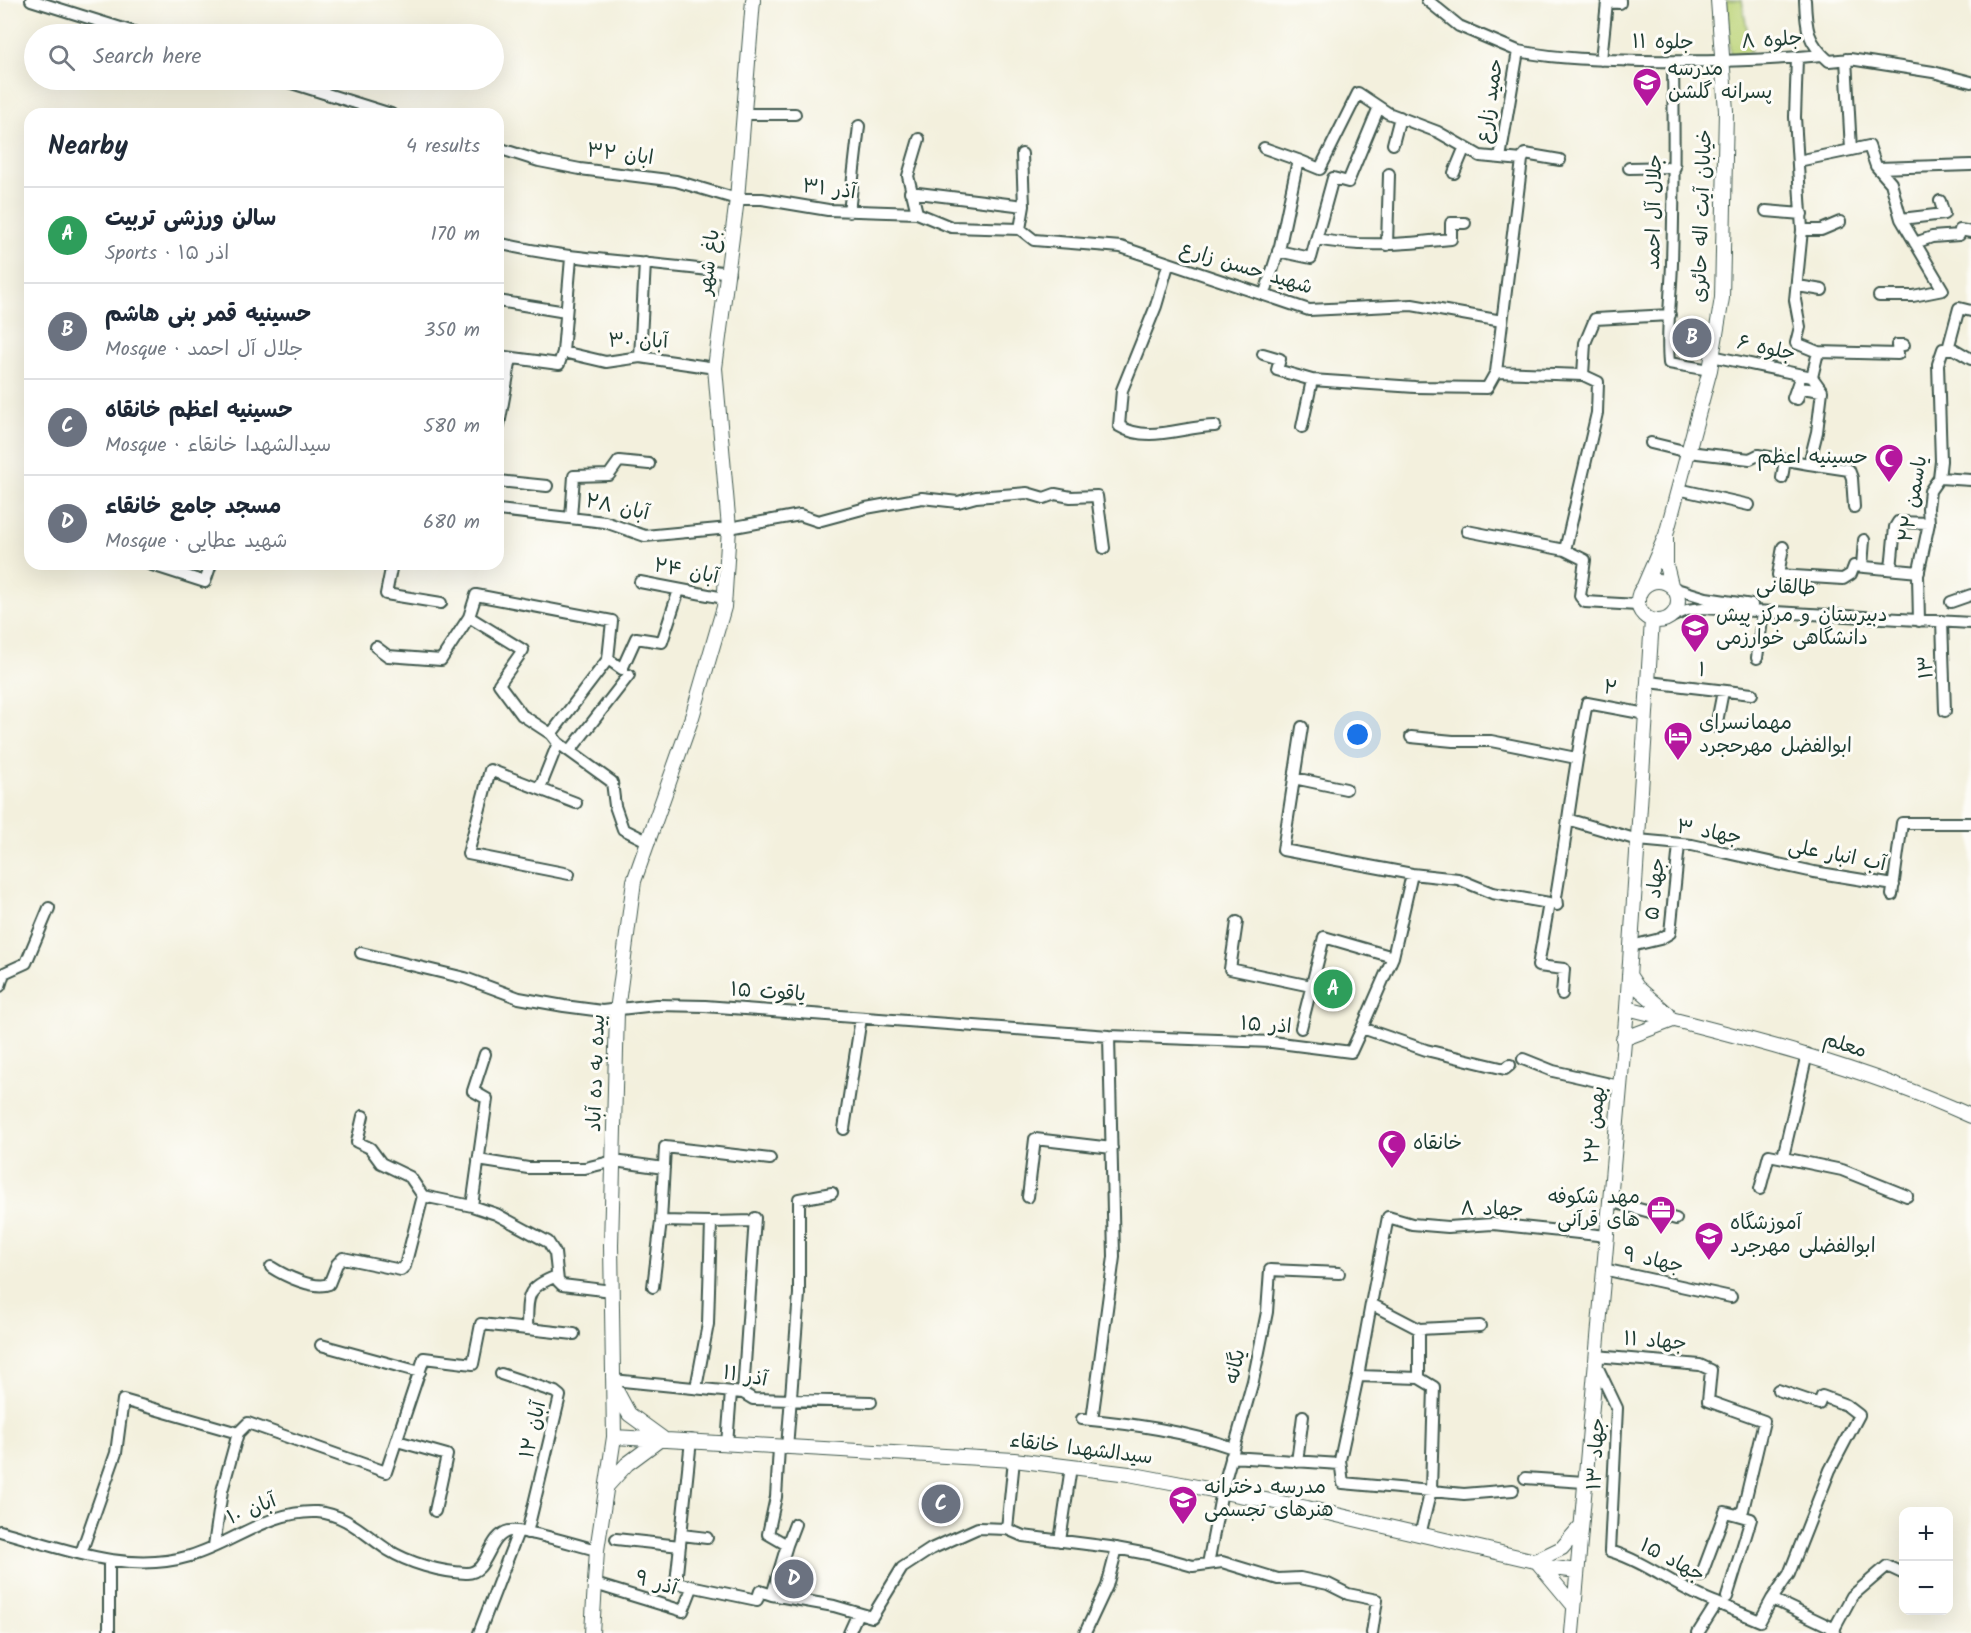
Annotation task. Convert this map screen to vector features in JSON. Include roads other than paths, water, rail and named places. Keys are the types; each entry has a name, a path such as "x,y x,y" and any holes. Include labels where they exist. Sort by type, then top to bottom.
{"main road":[{"name":"باغ شهر","path":"729,528 715,368 737,199 742,114 753,0"},
{"name":"خیابان آیت اله حائری","path":"1666,535 1711,363 1722,298 1725,62 1718,0"},
{"name":"بیده به ده آباد","path":"592,1633 597,1550 614,1437 612,1291 617,1011 634,881 692,717 724,598 729,528"},
{"path":"1666,535 1666,565 1678,600 1674,613 1669,618 1652,620 1644,616 1638,604 1639,592 1666,535"},
{"path":"1643,586 1655,581 1672,587"},
{"name":"۲۲ بهمن","path":"1572,1633 1627,1004 1652,620"},
{"path":"1623,1039 1671,1017 1637,987 1629,975"},
{"name":"معلم","path":"1627,1004 1703,1027 1808,1054 1866,1074 1971,1116"},
{"path":"607,1486 627,1464 663,1438 629,1414 613,1382"},
{"name":"سیدالشهدا خانقاء","path":"614,1437 663,1438 783,1448 1014,1460 1129,1474 1222,1491 1535,1561 1545,1559 1578,1567"},
{"path":"1574,1606 1535,1561 1562,1548 1581,1526"}],"street":[{"path":"31,0 108,24"},
{"name":"حمید زارع","path":"1427,0 1459,26 1518,51 1554,58 1601,60"},
{"path":"1805,0 1806,28 1826,58"},
{"path":"1601,60 1607,2 1616,1"},
{"name":"حمید زارع","path":"1500,158 1518,51"},
{"path":"1797,58 1795,117 1802,230 1796,300 1800,327 1796,343 1818,352 1898,354 1897,345 1904,345"},
{"name":"جلوه ۸","path":"1725,62 1797,58 1846,59 1934,72 1971,82"},
{"path":"1846,59 1851,150"},
{"name":"جلوه ۱۱","path":"1601,60 1725,62"},
{"name":"جلال آل احمد","path":"1669,363 1667,343 1675,167 1673,62"},
{"path":"314,90 372,108"},
{"path":"1264,148 1320,169 1358,93 1379,107 1438,132 1464,149 1480,156 1522,160"},
{"path":"1278,251 1311,258 1333,178 1348,182 1379,107"},
{"path":"742,114 795,114"},
{"path":"1393,144 1400,117"},
{"path":"849,212 859,126"},
{"path":"919,139 908,176 910,192 917,213 951,227 1020,229 1024,206 1022,154"},
{"path":"1798,161 1869,146 1878,168 1891,183 1901,219 1943,290 1912,296 1879,296"},
{"path":"1454,173 1464,149"},
{"name":"ابان ۳۲","path":"504,150 539,161 580,169 676,180 737,199"},
{"path":"1263,354 1280,359 1277,370 1312,380 1415,387 1487,388 1496,372 1522,160 1526,154 1560,160"},
{"path":"1265,293 1278,251 1298,160"},
{"path":"1878,168 1971,165"},
{"path":"1629,168 1675,167"},
{"path":"1387,245 1389,174"},
{"path":"910,192 1024,206"},
{"name":"آذر ۳۱","path":"737,199 762,199 849,212 917,213"},
{"path":"1901,219 1944,214 1940,201"},
{"path":"1767,211 1802,214"},
{"path":"1802,230 1821,230 1840,222"},
{"path":"1316,238 1340,243 1387,245 1451,239 1451,224 1465,223"},
{"name":"شهید حسن زارع","path":"1020,229 1034,240 1121,247 1168,264 1265,293 1309,310 1412,305 1502,321"},
{"path":"1915,243 1932,237 1959,235 1960,230 1971,232"},
{"path":"504,244 571,258 645,263 729,273"},
{"path":"504,357 559,364 563,352 571,258"},
{"path":"640,357 645,263"},
{"path":"1168,264 1156,306 1122,390 1119,426 1129,432 1155,435 1215,426"},
{"path":"1798,286 1822,290"},
{"path":"504,302 566,312"},
{"name":"یاسمن ۲۲","path":"1920,617 1919,572 1929,523 1930,491 1939,478 1941,461 1938,364 1945,349 1955,306 1971,311"},
{"path":"1583,375 1585,343 1595,319 1670,315"},
{"path":"1945,349 1966,354 1971,358"},
{"name":"آبان ۳۰","path":"563,352 606,362 640,357 715,368"},
{"path":"1818,352 1793,398 1797,399 1801,388 1822,391"},
{"path":"504,401 511,358"},
{"name":"جلوه ۶","path":"1669,363 1711,363 1806,376"},
{"path":"1496,372 1583,375 1598,382 1597,413 1565,550"},
{"path":"1806,376 1822,391"},
{"path":"1302,427 1312,380"},
{"path":"1809,464 1817,432 1822,391"},
{"path":"1651,443 1688,452 1750,459 1758,455 1849,470 1852,478 1854,507"},
{"path":"1782,478 1785,460"},
{"path":"571,518 574,476 609,475 619,461 650,464"},
{"path":"1939,478 1971,480"},
{"path":"504,482 547,486"},
{"path":"1678,489 1749,505"},
{"name":"آبان ۲۸","path":"504,511 605,522 645,536 729,528 800,515 818,521 866,508 922,498 958,502 976,497 1027,493 1044,498 1055,494 1071,497 1097,496 1104,548"},
{"path":"1891,569 1895,526 1898,522 1929,523"},
{"path":"1467,531 1565,550 1585,560 1580,596 1585,602 1638,604"},
{"path":"1862,566 1864,540"},
{"path":"1783,547 1778,575 1843,579 1851,574 1854,566 1919,572"},
{"path":"168,570 205,582 209,570"},
{"path":"391,570 386,594 441,603"},
{"name":"آبان ۲۴","path":"640,582 724,598"},
{"name":"طالقانی","path":"1672,587 1706,598 1749,605 1920,617 1971,623"},
{"path":"608,659 622,669 636,638 662,642 679,590"},
{"path":"376,647 388,656 441,660 468,617 476,595 612,621 608,659 554,739 540,788"},
{"path":"1951,602 1971,595"},
{"name":"طالقانی","path":"1669,618 1687,610 1703,608 1920,617 1971,616"},
{"path":"1757,658 1763,612"},
{"path":"468,617 523,650 499,684 522,715 612,782 615,806 623,829 649,842"},
{"name":"۱۳","path":"1942,621 1946,670 1946,711"},
{"path":"570,751 628,675"},
{"name":"۱","path":"1649,682 1752,694"},
{"path":"1716,727 1722,691"},
{"name":"۲","path":"1576,758 1587,702 1646,714"},
{"path":"1302,727 1283,850 1412,874 1458,879 1492,893 1557,905 1556,897 1570,820 1576,758 1491,741 1453,741 1410,737"},
{"path":"569,874 468,854 490,770 576,803"},
{"path":"1294,778 1346,789"},
{"name":"جهاد ۳","path":"1570,820 1638,840 1774,861"},
{"name":"آب انبار علی","path":"1774,861 1893,890 1902,824 1971,823"},
{"name":"جهاد ۵","path":"1631,946 1660,939 1670,933 1679,845"},
{"path":"1412,874 1393,957 1362,1028 1448,1056 1504,1069 1510,1065"},
{"path":"1550,903 1538,966 1564,969 1562,994"},
{"path":"0,986 4,973 26,963 49,908"},
{"path":"1237,922 1230,969 1311,986"},
{"path":"1301,1028 1324,937 1393,957"},
{"name":"یاقوت ۱۵","path":"361,953 465,978 519,998 602,1011 656,1005 1179,1040"},
{"path":"844,1129 861,1018"},
{"name":"اذر ۱۵","path":"1179,1040 1272,1042 1351,1053 1362,1028"},
{"path":"1109,1036 1114,1257 1087,1420 1122,1423 1204,1438 1232,1453 1297,1462 1340,1464"},
{"path":"472,1206 487,1099 473,1091 486,1054"},
{"path":"1784,1157 1808,1054"},
{"path":"1523,1059 1553,1071 1619,1086"},
{"path":"363,1116 357,1142 370,1148 381,1163 410,1177 423,1196 472,1206 495,1214 548,1242 555,1253 558,1281 567,1287 612,1291"},
{"path":"1028,1197 1035,1139 1112,1148"},
{"path":"653,1287 661,1221 665,1148 771,1159"},
{"path":"1760,1189 1769,1155 1842,1170 1907,1196"},
{"path":"478,1160 528,1168 585,1168 614,1161 664,1168"},
{"path":"787,1545 768,1534 776,1497 790,1401 799,1294 800,1199 832,1193"},
{"path":"272,1267 291,1277 324,1286 329,1284 337,1264 343,1258 401,1270 405,1266 423,1196"},
{"path":"1609,1201 1676,1219"},
{"name":"جهاد ۸","path":"1371,1304 1388,1217 1413,1224 1448,1227 1492,1224 1607,1236"},
{"path":"661,1221 754,1220 737,1393 727,1444"},
{"path":"696,1388 708,1324 711,1222"},
{"name":"جهاد ۹","path":"1603,1269 1731,1297"},
{"name":"یگانه","path":"1208,1564 1222,1491 1253,1381 1267,1312 1270,1270 1339,1273"},
{"path":"527,1329 529,1294 537,1283 557,1276"},
{"path":"1480,1326 1419,1329 1371,1304 1340,1464 1342,1483 1464,1494 1513,1491"},
{"path":"214,1546 222,1491 238,1433 248,1423 386,1472 424,1358 473,1364 481,1324 574,1334"},
{"path":"1419,1329 1419,1378"},
{"path":"321,1345 420,1372"},
{"name":"جهاد ۱۱","path":"1596,1360 1669,1360 1700,1365 1710,1370 1708,1401 1764,1421 1743,1510 1737,1515"},
{"name":"جهاد ۱۳","path":"1596,1360 1617,1408 1610,1551"},
{"name":"آبان ۱۲","path":"501,1374 555,1392 560,1396 522,1532"},
{"path":"1358,1376 1419,1378 1434,1387 1431,1490 1420,1535"},
{"name":"آذر ۱۱","path":"613,1382 737,1393 753,1400 871,1402"},
{"path":"1778,1390 1819,1404 1822,1396 1846,1405 1858,1415 1830,1470 1789,1574 1772,1599 1833,1631 1852,1596 1887,1566 1899,1572"},
{"path":"81,1553 116,1453 123,1400 238,1433"},
{"path":"1297,1462 1303,1416"},
{"path":"691,1440 676,1583 692,1588 757,1600 760,1591 872,1617 902,1568 931,1549 978,1528 1007,1529 1023,1536 1117,1548 1194,1566 1222,1562 1278,1579 1300,1578 1328,1584 1348,1594 1377,1600 1372,1633"},
{"path":"397,1441 447,1455 435,1511"},
{"path":"1007,1529 1014,1460"},
{"path":"1060,1540 1071,1467"},
{"path":"1525,1478 1584,1482"},
{"name":"آبان ۱۰","path":"0,1531 109,1561 146,1565 171,1561 214,1546 284,1514 321,1512 352,1523 405,1560 466,1573 480,1567 500,1535 507,1531 522,1532"},
{"path":"1698,1633 1722,1600 1751,1519 1725,1512 1701,1576"},
{"path":"772,1595 795,1524"},
{"path":"479,1633 522,1532 597,1550"},
{"path":"616,1539 681,1541 707,1538"},
{"path":"1085,1633 1107,1586 1117,1548"},
{"name":"جهاد ۱۵","path":"1610,1551 1644,1564 1699,1597 1722,1600 1760,1621 1772,1599"},
{"path":"109,1561 109,1633"},
{"name":"آذر ۹","path":"596,1584 683,1611 692,1588"},
{"path":"849,1633 858,1612"}],"place":[{"name":"مدرسه پسرانه گلشن","path":"1647,108"},
{"name":"حسینیه قمر بنی هاشم","path":"1692,338"},
{"name":"حسینیه اعظم","path":"1889,484"},
{"name":"دبیرستان و مرکز پیش دانشگاهی خوارزمی","path":"1695,654"},
{"name":"مهمانسرای ابوالفضل مهرحجرد","path":"1678,762"},
{"name":"سالن ورزشی تربیت","path":"1333,989"},
{"name":"خانقاه","path":"1392,1170"},
{"name":"مهد شکوفه های قرآنی","path":"1661,1236"},
{"name":"آموزشگاه ابوالفضلی مهرجرد","path":"1709,1262"},
{"name":"حسینیه اعظم خانقاه","path":"941,1504"},
{"name":"مدرسه دخترانه هنرهای تجسمی","path":"1183,1526"},
{"name":"مسجد جامع خانقاء","path":"794,1579"}]}
